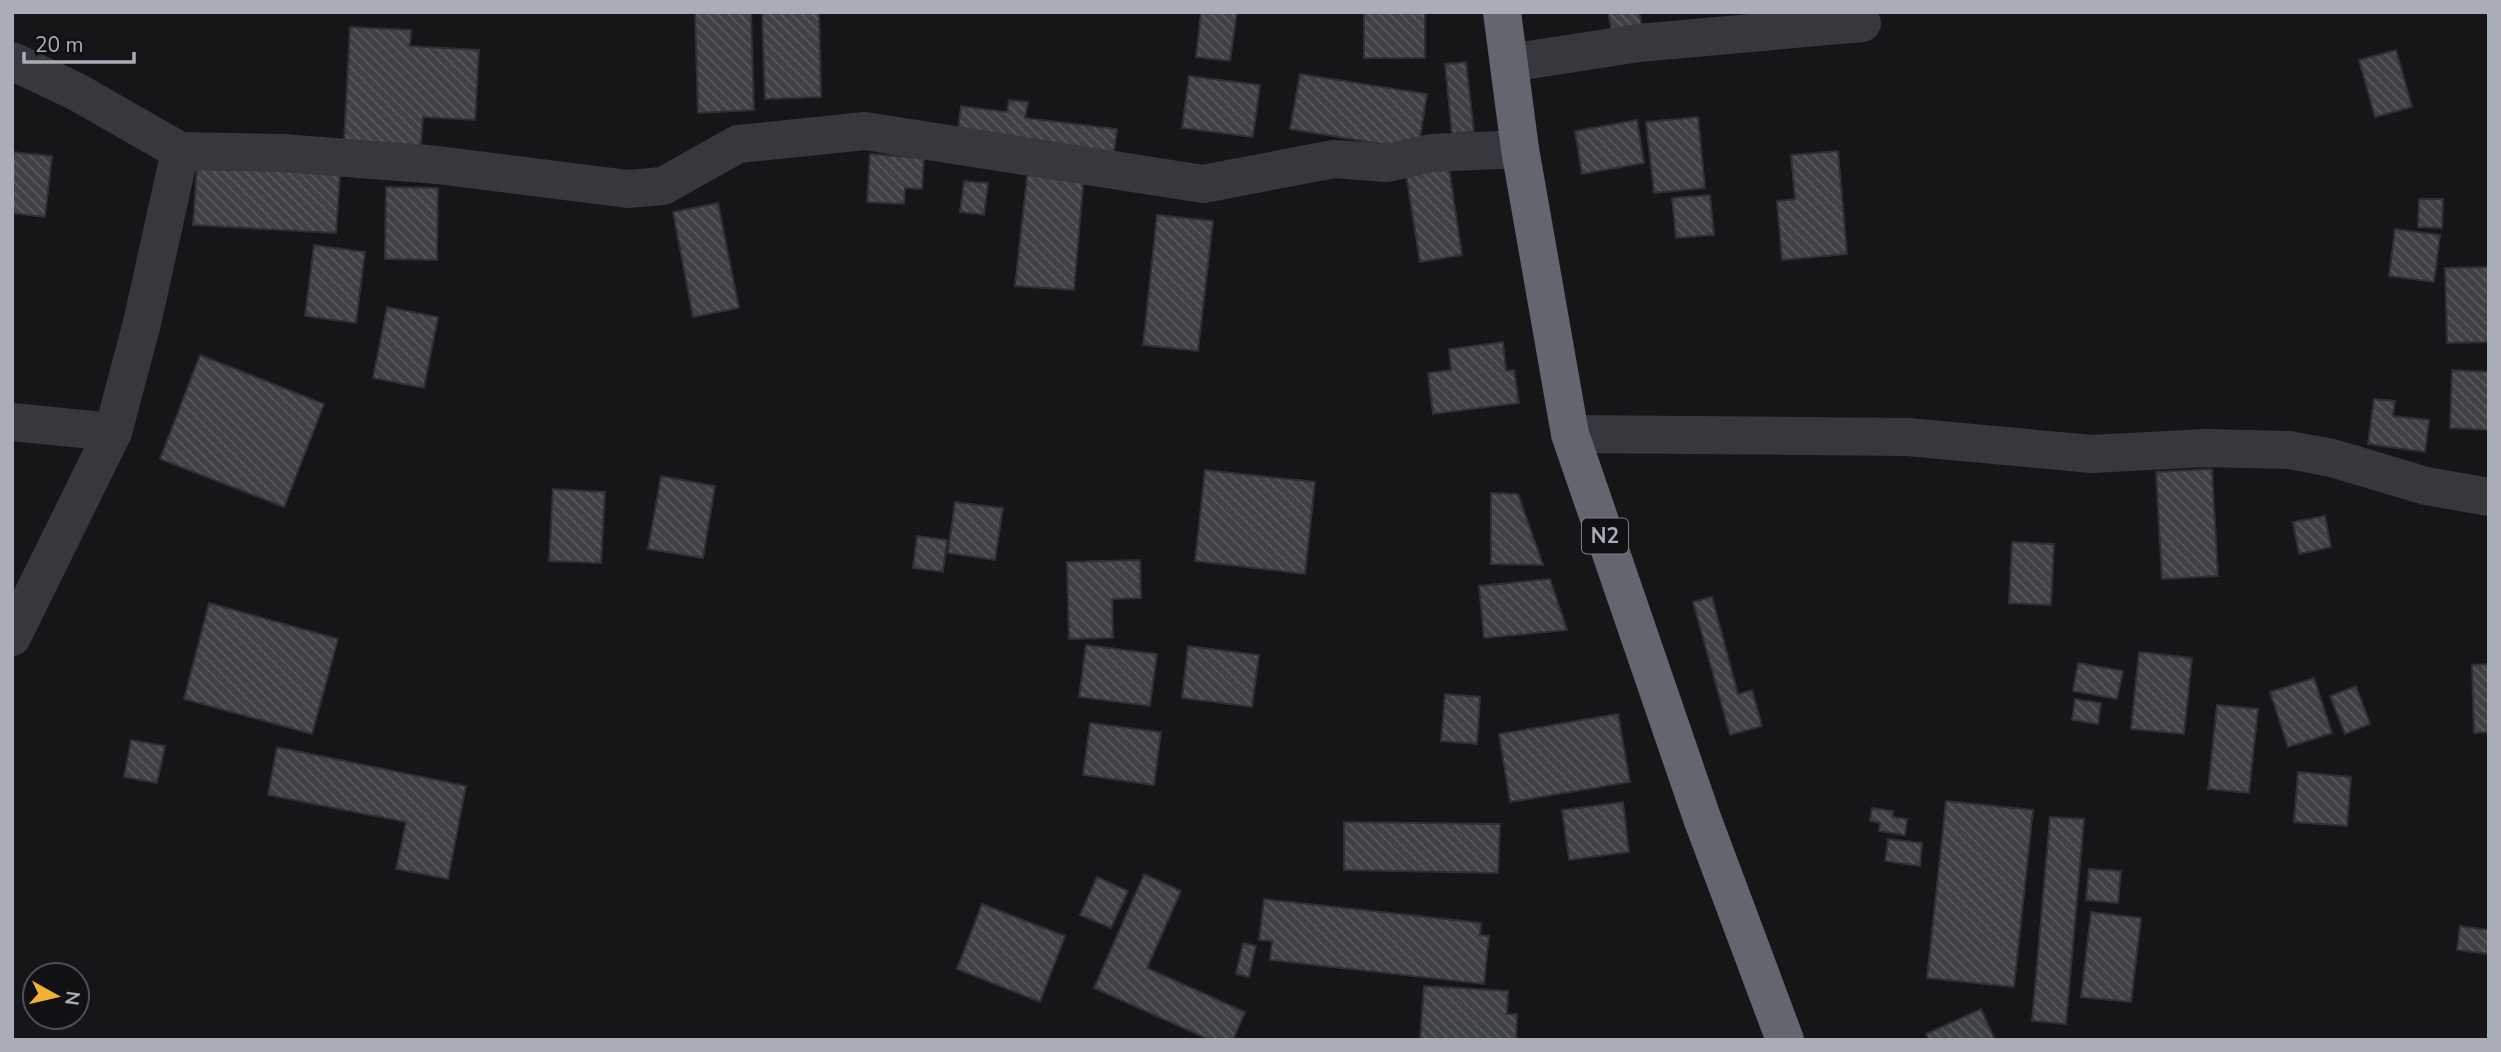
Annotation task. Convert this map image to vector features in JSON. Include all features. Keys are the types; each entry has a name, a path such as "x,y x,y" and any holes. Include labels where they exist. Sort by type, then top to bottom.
{"highway":[{"name":"N2","path":"1502,12 1520,149 1570,434 1702,818 1785,1040"}],"street":[{"path":"1510,63 1639,43 1862,23"},
{"path":"12,61 77,92 180,151 282,153 412,163 628,189 663,186 738,144 865,131 1203,184 1334,159 1387,163 1431,153 1520,149"},
{"path":"12,637 113,432 142,323 180,151"},
{"path":"12,422 113,432"},
{"path":"1570,434 1908,437 2092,454 2205,448 2289,450 2332,458 2426,486 2489,498"}],"building":[{"path":"695,12 751,12 754,110 698,113"},
{"path":"762,12 819,12 821,97 765,99"},
{"path":"1201,12 1237,12 1230,61 1196,57"},
{"path":"1364,12 1425,12 1425,58 1364,58"},
{"path":"1608,12 1639,12 1643,31 1613,37"},
{"path":"350,27 411,30 410,46 479,50 475,120 423,117 421,146 344,142"},
{"path":"2396,50 2412,107 2375,117 2359,60"},
{"path":"1466,62 1474,132 1452,134 1445,64"},
{"path":"1300,74 1427,94 1418,150 1290,129"},
{"path":"1189,76 1260,85 1253,137 1182,128"},
{"path":"1009,100 1028,102 1025,118 1117,129 1113,160 957,139 961,106 1007,112"},
{"path":"1698,117 1705,188 1654,193 1646,122"},
{"path":"1637,120 1644,163 1582,174 1575,131"},
{"path":"1838,151 1847,254 1782,260 1777,201 1795,199 1791,155"},
{"path":"12,152 52,156 45,217 12,213"},
{"path":"870,154 924,158 922,189 905,188 904,204 867,202"},
{"path":"197,165 340,174 336,233 193,225"},
{"path":"1028,168 1084,174 1074,290 1015,286"},
{"path":"1449,168 1462,255 1420,262 1406,174"},
{"path":"964,181 988,183 984,215 960,212"},
{"path":"386,187 438,188 437,260 385,259"},
{"path":"1710,195 1714,235 1676,238 1672,198"},
{"path":"2419,199 2443,199 2442,228 2418,227"},
{"path":"718,203 739,308 693,317 673,212"},
{"path":"1157,215 1213,221 1198,351 1143,345"},
{"path":"2395,229 2440,235 2434,282 2389,276"},
{"path":"314,245 365,252 356,323 305,316"},
{"path":"2489,267 2489,342 2447,343 2445,268"},
{"path":"387,307 438,317 424,388 373,378"},
{"path":"1503,342 1506,371 1514,370 1519,403 1433,414 1428,373 1451,370 1449,349"},
{"path":"200,355 324,404 284,507 160,459"},
{"path":"2452,370 2489,372 2489,430 2450,428"},
{"path":"2374,399 2395,401 2393,416 2429,420 2425,452 2368,444"},
{"path":"2212,469 2218,576 2162,579 2156,472"},
{"path":"1205,470 1315,482 1305,574 1195,561"},
{"path":"661,476 715,486 703,558 648,549"},
{"path":"553,489 605,492 601,563 549,561"},
{"path":"1491,493 1518,494 1543,565 1491,564"},
{"path":"955,502 1003,508 995,560 948,553"},
{"path":"2325,516 2331,547 2299,554 2293,522"},
{"path":"917,536 947,540 943,572 913,568"},
{"path":"2012,542 2054,544 2051,605 2009,603"},
{"path":"1140,560 1141,598 1112,599 1113,638 1069,639 1067,562"},
{"path":"1550,579 1567,630 1484,638 1479,586"},
{"path":"1712,597 1738,694 1752,690 1762,726 1730,735 1693,602"},
{"path":"209,603 338,639 312,734 184,699"},
{"path":"1086,645 1157,654 1150,706 1079,697"},
{"path":"1188,646 1259,655 1252,707 1182,698"},
{"path":"2139,652 2192,658 2184,734 2131,729"},
{"path":"2078,663 2123,671 2117,699 2073,691"},
{"path":"2489,664 2489,732 2474,733 2472,665"},
{"path":"2314,678 2332,733 2288,747 2270,692"},
{"path":"2356,686 2370,724 2345,734 2330,696"},
{"path":"1445,694 1480,697 1477,744 1441,741"},
{"path":"2075,699 2101,703 2098,724 2072,720"},
{"path":"2217,705 2258,709 2249,793 2208,789"},
{"path":"1618,714 1630,782 1510,802 1499,734"},
{"path":"1090,723 1161,732 1154,785 1083,775"},
{"path":"131,740 165,746 157,783 124,777"},
{"path":"277,747 466,786 448,879 396,869 406,822 268,795"},
{"path":"2298,772 2351,777 2347,826 2294,822"},
{"path":"1946,801 2033,810 2014,987 1927,978"},
{"path":"1623,802 1629,852 1569,860 1562,810"},
{"path":"1872,808 1893,811 1893,817 1907,819 1905,835 1879,831 1880,823 1870,821"},
{"path":"2050,817 2084,819 2066,1024 2032,1021"},
{"path":"1344,822 1500,824 1498,873 1344,870"},
{"path":"1888,839 1922,843 1920,866 1885,861"},
{"path":"2089,869 2121,871 2118,903 2086,900"},
{"path":"1144,874 1181,891 1147,968 1245,1012 1233,1040 1210,1040 1094,988"},
{"path":"1097,877 1128,891 1111,928 1080,915"},
{"path":"1264,899 1481,923 1480,935 1489,936 1484,984 1270,960 1272,941 1259,940"},
{"path":"982,904 1065,936 1040,1002 957,969"},
{"path":"2091,912 2141,918 2131,1002 2081,997"},
{"path":"2460,926 2489,930 2489,954 2457,950"},
{"path":"1243,943 1256,946 1249,977 1236,974"},
{"path":"1424,986 1508,991 1507,1014 1517,1014 1516,1040 1420,1040"},
{"path":"1981,1009 1995,1040 1929,1040 1926,1034"}]}
